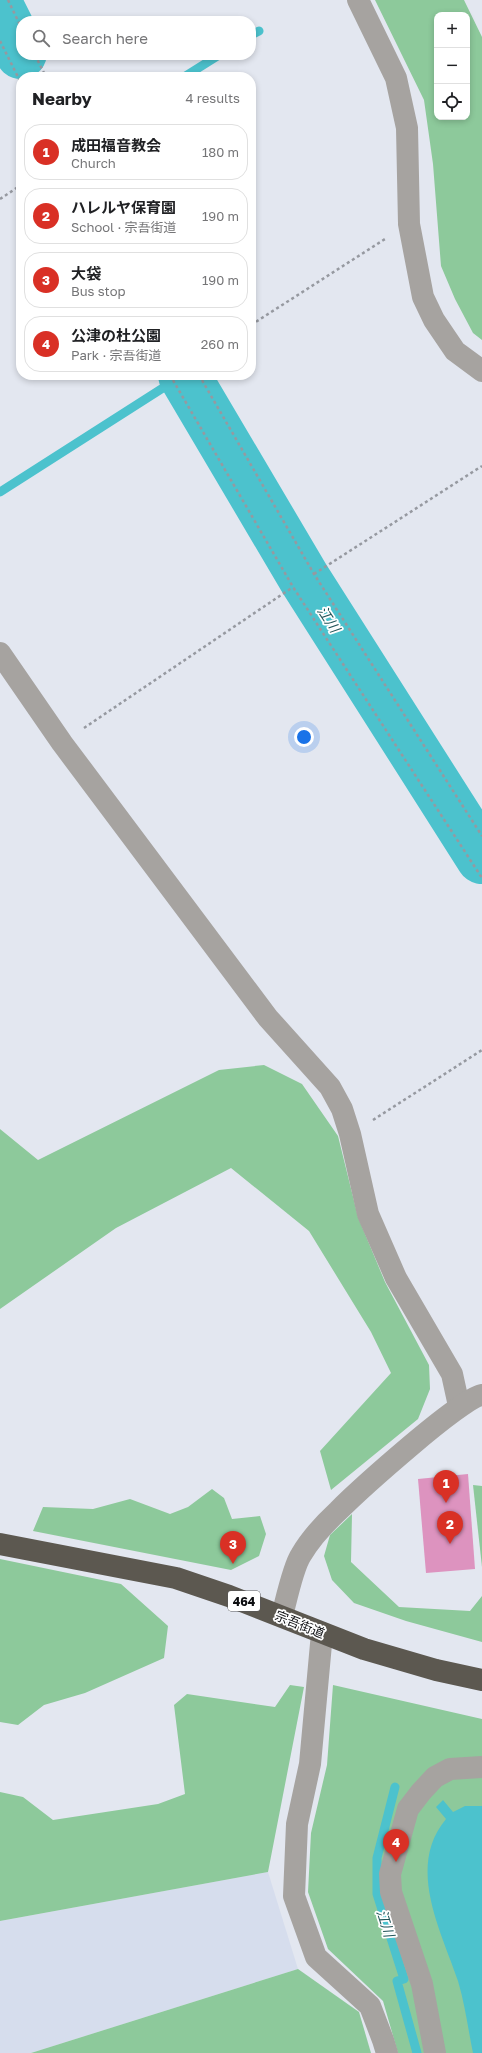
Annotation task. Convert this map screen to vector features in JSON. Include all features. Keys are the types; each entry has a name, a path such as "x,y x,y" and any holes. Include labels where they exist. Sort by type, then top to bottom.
{"highway":[{"name":"宗吾街道","path":"0,1544 176,1578 282,1616 364,1649 429,1668 482,1680"}],"street":[{"path":"358,0 396,78 407,128 409,224 423,297 434,320 455,351 482,371"},
{"path":"0,652 62,743 268,1018 330,1087 342,1109 350,1134 368,1214 396,1278 452,1374 459,1406"},
{"path":"282,1616 300,1556 315,1535 339,1510 459,1406 476,1396 482,1395"},
{"path":"322,1633 310,1764 297,1824 294,1896 316,1958 370,2006 384,2040 387,2053"},
{"path":"435,2053 422,1984 391,1892 392,1867 408,1810 421,1792 435,1778 450,1769 482,1767"}],"path":[{"path":"8,0 16,17"},
{"path":"0,41 16,73"},
{"path":"38,60 44,72"},
{"path":"0,199 16,188"},
{"path":"256,322 409,224"},
{"path":"173,380 293,587 482,878"},
{"path":"202,380 314,574 482,836"},
{"path":"314,574 482,466"},
{"path":"62,743 293,587"},
{"path":"350,1134 482,1050"}],"shaded area":[{"path":"268,1872 298,1969 31,2053 0,2053 0,1921"}],"green space":[{"path":"375,0 464,0 470,12 434,12 434,120 470,120 470,12 482,37 482,340 473,333 455,299 441,266 433,164 424,100"},
{"path":"264,1065 302,1084 338,1136 358,1217 385,1282 429,1365 430,1389 418,1419 331,1490 320,1451 391,1373 371,1332 309,1231 231,1168 116,1228 0,1309 0,1129 38,1160 219,1070"},
{"path":"473,1485 482,1486 482,1567"},
{"path":"212,1489 224,1498 232,1519 260,1516 266,1534 259,1556 231,1570 33,1531 43,1507 93,1509 130,1499 170,1514 188,1507"},
{"path":"352,1514 351,1562 399,1607 470,1611 482,1596 482,1642 406,1621 354,1603 332,1580 324,1556 330,1535"},
{"path":"0,1559 121,1584 168,1626 164,1658 85,1693 44,1705 18,1725 0,1722"},
{"path":"290,1685 304,1687 268,1872 0,1921 0,1792 23,1797 53,1820 158,1804 185,1794 174,1705 187,1694 275,1707"},
{"path":"333,1685 482,1719 482,2053 398,2053 383,2001 328,1949 308,1892 311,1833 327,1765"},
{"path":"298,1969 359,2012 371,2053 31,2053"}],"water":[{"path":"443,1800 453,1812 465,1806 482,1806 482,2053 473,2053 465,2008 458,1981 436,1920 431,1899 428,1878 429,1857 434,1838 446,1819 436,1807"}],"building":[{"path":"468,1474 475,1569 426,1573 418,1479"}],"waterway":[{"name":"江川","path":"0,11 16,43"},
{"path":"192,72 211,60"},
{"name":"江川","path":"187,380 304,578 482,858"},
{"path":"0,492 166,386"},
{"name":"江川","path":"395,1787 377,1858 377,1894 404,1979 397,1981 417,2053"}],"place":[{"name":"成田福音教会","path":"446,1503"},
{"name":"ハレルヤ保育園","path":"450,1544"},
{"name":"大袋","path":"233,1564"},
{"name":"公津の杜公園","path":"396,1862"}]}
